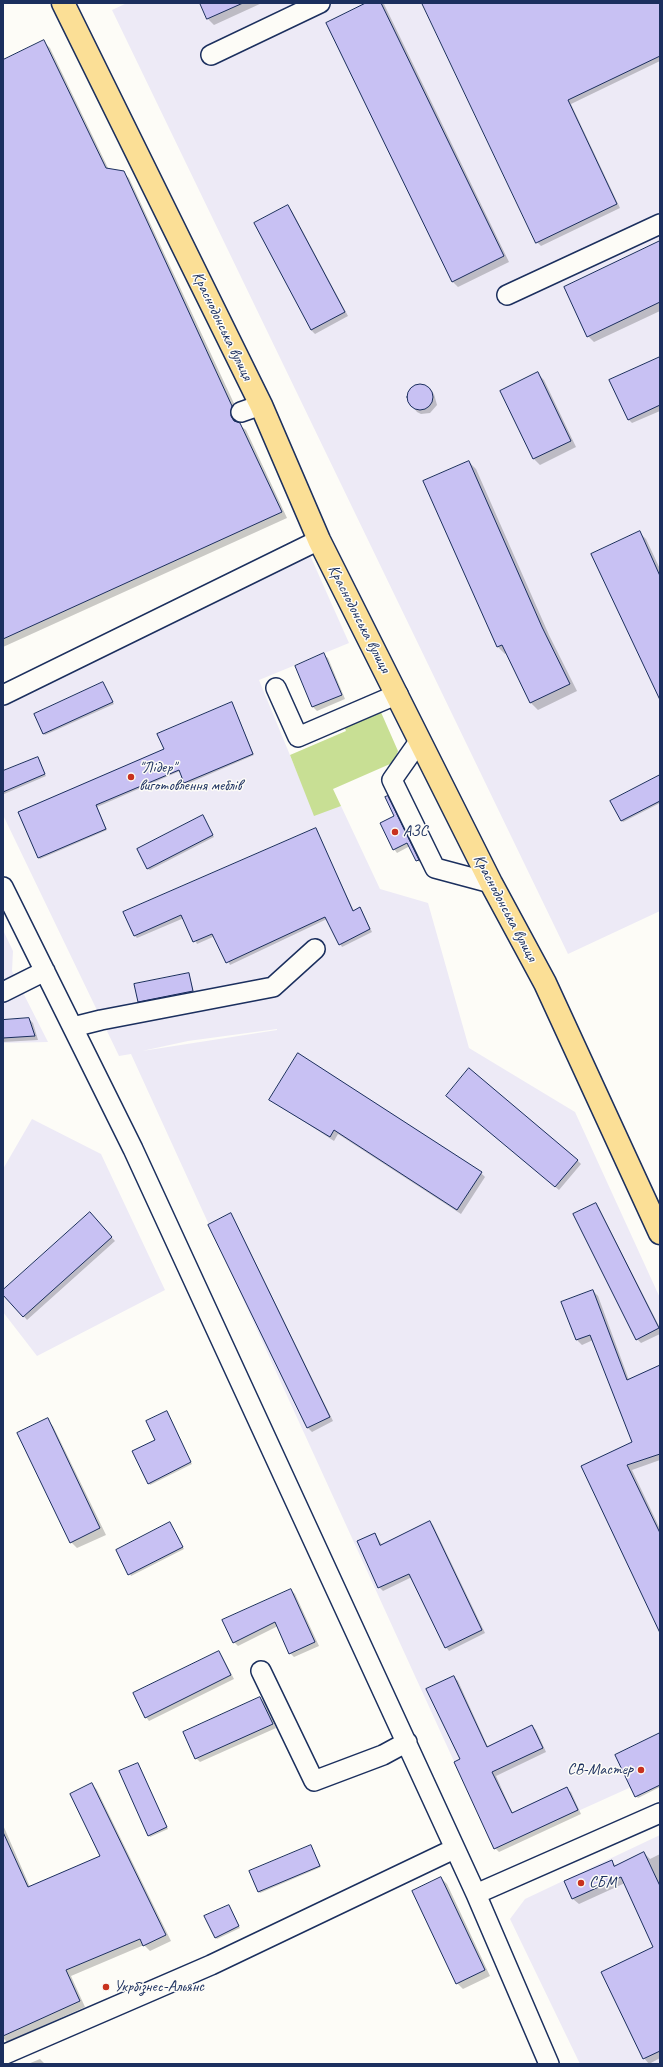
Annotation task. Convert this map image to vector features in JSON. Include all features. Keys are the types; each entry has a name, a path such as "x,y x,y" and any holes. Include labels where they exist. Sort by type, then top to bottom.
{"main road":[{"name":"Краснодонська вулиця","path":"62,3 261,405 319,540 398,694 491,883 545,983 660,1233"}],"street":[{"path":"211,55 320,3"},
{"path":"507,295 660,224"},
{"path":"241,412 261,405"},
{"path":"3,695 319,540"},
{"path":"276,688 298,737 398,694"},
{"path":"420,740 392,780 435,868 491,883"},
{"path":"3,887 133,1148 407,1742 454,1849 476,1894 549,2064"},
{"path":"73,1027 101,1020 272,987 315,949"},
{"path":"3,992 45,971"},
{"path":"261,1671 314,1781 383,1755 407,1742"},
{"path":"476,1894 660,1812"},
{"path":"3,2055 210,1965 454,1849"}],"shaded area":[{"path":"127,3 660,3 660,911 568,954 112,10"},
{"path":"309,553 349,643 259,680 313,811 341,806 380,889 428,903 469,1048 575,1112 660,1298 660,1774 494,1849 131,1054 119,1056 3,815 3,705","holes":["277,1030 142,1051 188,1041"]},
{"path":"3,930 13,951 12,971 48,1042 3,1043"},
{"path":"32,1119 101,1154 165,1290 37,1356 3,1312 3,1169"},
{"path":"660,1835 660,2064 580,2064 510,1919 525,1899"}],"green space":[{"path":"380,710 398,751 395,759 390,764 333,789 341,806 314,816 290,755 346,731 344,726"}],"building":[{"path":"200,3 243,3 207,19"},
{"path":"366,3 381,3 504,256 452,282 326,23"},
{"path":"422,3 660,3 660,56 568,100 617,204 536,243"},
{"path":"44,40 106,168 124,171 232,406 231,416 234,421 240,423 282,512 3,639 3,60"},
{"path":"288,205 345,312 311,330 254,223"},
{"path":"660,241 660,302 587,337 564,287"},
{"path":"660,357 660,405 628,420 609,380"},
{"path":"538,372 571,441 533,459 500,391"},
{"path":"420,384 429,388 433,397 429,406 420,410 411,406 407,397 411,388"},
{"path":"469,461 542,627 570,684 530,703 502,645 497,647 423,481"},
{"path":"640,531 660,576 660,700 591,554"},
{"path":"324,653 342,695 312,707 295,666"},
{"path":"103,682 113,702 43,734 34,714"},
{"name":"\"Лідер\" виготовлення меблів","path":"232,702 253,754 184,783 179,770 96,805 106,829 38,858 18,812 164,749 157,734"},
{"path":"38,757 45,774 3,792 3,771"},
{"path":"660,775 660,801 621,821 610,801"},
{"path":"388,796 419,860 416,861 407,843 393,850 380,823 394,816 385,797"},
{"path":"203,815 213,835 147,869 137,849"},
{"path":"316,828 353,911 360,907 370,929 339,945 325,917 226,963 212,934 193,942 181,915 134,936 123,912"},
{"path":"189,973 193,991 138,1002 134,984"},
{"path":"29,1018 35,1036 3,1038 3,1020"},
{"path":"298,1053 482,1172 457,1210 334,1130 330,1137 269,1100"},
{"path":"469,1068 578,1160 555,1187 446,1096"},
{"path":"596,1203 659,1328 636,1340 573,1214"},
{"path":"90,1212 112,1237 23,1317 3,1295 3,1290"},
{"path":"231,1213 330,1417 307,1428 208,1225"},
{"path":"593,1290 627,1380 660,1365 660,1454 627,1465 660,1533 660,1633 581,1466 632,1442 590,1335 576,1340 561,1302"},
{"path":"167,1411 191,1462 148,1484 132,1451 155,1440 146,1421"},
{"path":"48,1418 100,1528 70,1543 17,1433"},
{"path":"430,1521 482,1630 445,1648 409,1574 378,1588 357,1541 375,1533 380,1545"},
{"path":"170,1522 183,1547 128,1575 116,1550"},
{"path":"291,1589 315,1642 289,1654 275,1622 233,1643 222,1620"},
{"path":"219,1651 231,1675 145,1718 133,1693"},
{"path":"454,1676 487,1747 532,1725 543,1748 492,1772 512,1813 567,1787 578,1810 494,1849 454,1762 460,1759 426,1689"},
{"path":"260,1697 273,1724 195,1759 183,1732"},
{"name":"СВ-Мастер","path":"660,1733 660,1785 635,1797 615,1755"},
{"path":"138,1763 167,1827 148,1836 119,1771"},
{"path":"92,1783 166,1935 143,1946 140,1939 66,1970 80,2001 3,2036 3,1832 28,1887 100,1856 70,1794"},
{"path":"311,1845 320,1866 258,1892 249,1871"},
{"path":"644,1852 660,1886 660,2051 643,2059 601,1972 653,1947 621,1877 572,1899 564,1881 612,1860 614,1866"},
{"path":"441,1877 485,1970 456,1984 412,1891"},
{"path":"229,1905 239,1926 215,1938 204,1916"}],"place":[{"name":"\"Лідер\" виготовлення меблів","path":"131,777"},
{"name":"АЗС","path":"395,832"},
{"name":"СВ-Мастер","path":"641,1770"},
{"name":"СБМ","path":"581,1883"},
{"name":"Укрбiзнес-Альянс","path":"106,1987"}]}
